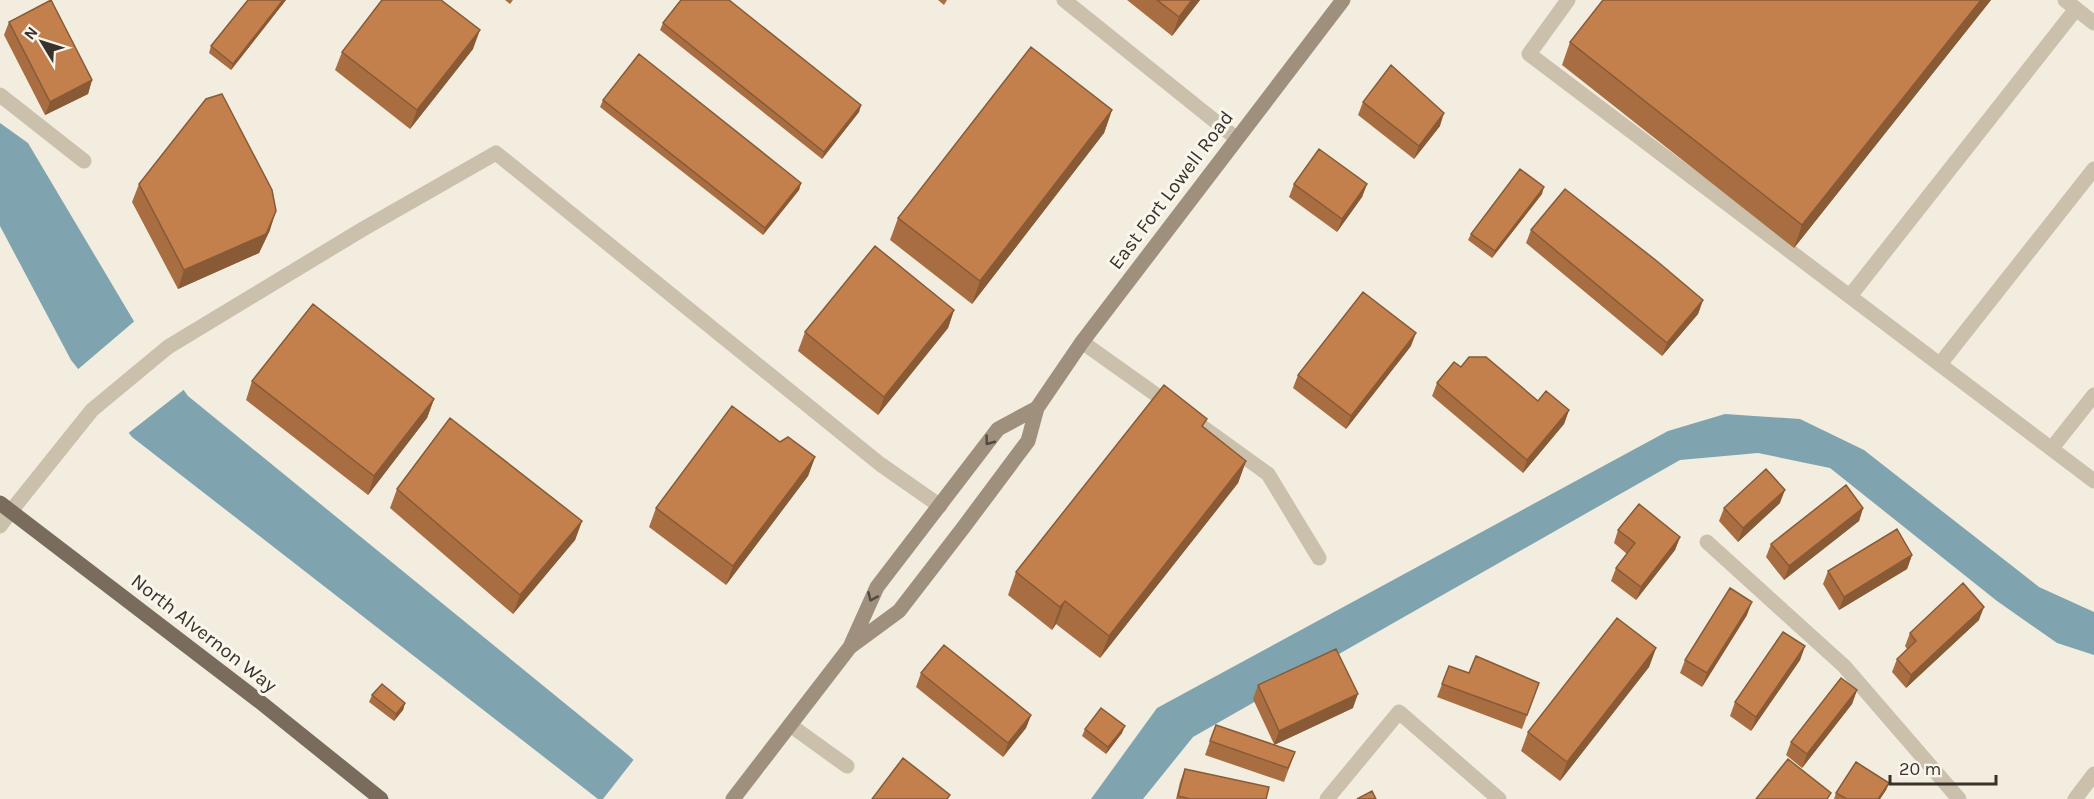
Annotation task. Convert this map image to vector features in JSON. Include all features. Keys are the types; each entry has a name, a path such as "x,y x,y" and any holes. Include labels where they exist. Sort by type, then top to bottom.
{"main road":[{"name":"East Fort Lowell Road","path":"850,647 899,611 1028,441 1037,408 1082,342 1343,0"},
{"name":"East Fort Lowell Road","path":"733,799 850,647 876,587 998,429 1037,408"},
{"name":"North Alvernon Way","path":"5,507 259,701 381,799"}],"street":[{"path":"1064,0 1236,138"},
{"path":"1568,0 1529,54 2094,480"},
{"path":"1850,296 2071,4 2094,23"},
{"path":"0,95 84,161"},
{"path":"0,526 5,507 92,410 168,347 363,229 496,153 880,464 940,506"},
{"path":"1940,364 2094,169"},
{"path":"1082,342 1268,474 1319,558"},
{"path":"2052,448 2094,395"},
{"path":"1707,542 1844,666 1959,799"},
{"path":"1327,799 1399,712 1499,799"},
{"path":"790,725 847,766"},
{"path":"2075,799 2094,774"}],"water":[{"path":"0,123 28,143 135,323 188,396 627,754 678,799 598,799 132,437 71,360 0,226"},
{"path":"1725,414 1800,419 1864,450 2039,587 2094,612 2094,655 2057,643 1997,601 1830,468 1758,453 1680,460 1193,737 1143,799 1091,799 1157,708 1668,431"}],"pier":[{"path":"137,319 186,388 126,435 76,371"},
{"path":"635,758 680,797 681,799 603,799"}],"building":[{"path":"51,0 92,80 50,102 9,22"},
{"path":"248,0 283,0 233,64 211,46"},
{"path":"382,0 441,0 480,30 417,110 342,52"},
{"path":"681,0 729,0 861,105 824,152 663,23"},
{"path":"1157,0 1192,0 1179,17"},
{"path":"1603,0 1981,0 1802,225 1570,42"},
{"path":"1031,47 1112,110 980,281 898,218"},
{"path":"639,54 801,183 765,228 603,100"},
{"path":"1391,65 1444,113 1419,146 1363,102"},
{"path":"222,94 272,190 276,211 266,234 184,270 139,184 206,99"},
{"path":"1319,149 1367,184 1342,219 1294,184"},
{"path":"1520,169 1544,187 1495,251 1471,234"},
{"path":"1565,189 1703,300 1667,343 1531,230"},
{"path":"875,246 954,310 884,397 805,332"},
{"path":"1363,292 1416,333 1351,416 1298,375"},
{"path":"313,304 434,399 374,476 252,381"},
{"path":"1469,357 1486,357 1538,401 1546,391 1569,410 1527,460 1437,383 1454,362 1461,367"},
{"path":"1164,385 1207,419 1202,426 1246,461 1109,636 1065,601 1060,607 1016,572"},
{"path":"732,406 780,442 788,437 815,457 733,566 656,508"},
{"path":"450,418 582,521 520,595 397,489"},
{"path":"1766,469 1785,490 1743,528 1724,508"},
{"path":"1846,485 1863,508 1789,566 1771,544"},
{"path":"1639,504 1680,537 1641,587 1616,568 1635,543 1618,530"},
{"path":"1897,529 1912,555 1844,597 1828,571"},
{"path":"1963,583 1984,607 1911,675 1897,659 1916,641 1910,633"},
{"path":"1730,588 1752,602 1707,673 1685,660"},
{"path":"1617,618 1656,648 1567,762 1528,732"},
{"path":"1783,632 1805,646 1756,717 1735,702"},
{"path":"944,645 1031,715 1008,743 921,673"},
{"path":"1336,649 1358,694 1279,731 1258,685"},
{"path":"1476,656 1539,683 1527,715 1442,684 1449,666 1469,673"},
{"path":"1841,678 1857,690 1807,754 1791,742"},
{"path":"382,684 405,703 396,714 372,695"},
{"path":"1101,708 1125,726 1108,747 1085,729"},
{"path":"1216,725 1295,752 1288,768 1210,741"},
{"path":"903,758 950,795 947,799 872,799"},
{"path":"1788,759 1831,793 1827,799 1756,799"},
{"path":"1856,762 1889,783 1878,799 1847,799 1836,793"},
{"path":"1185,769 1269,787 1266,799 1190,799 1178,796"},
{"path":"1372,791 1376,799 1357,799"}]}
